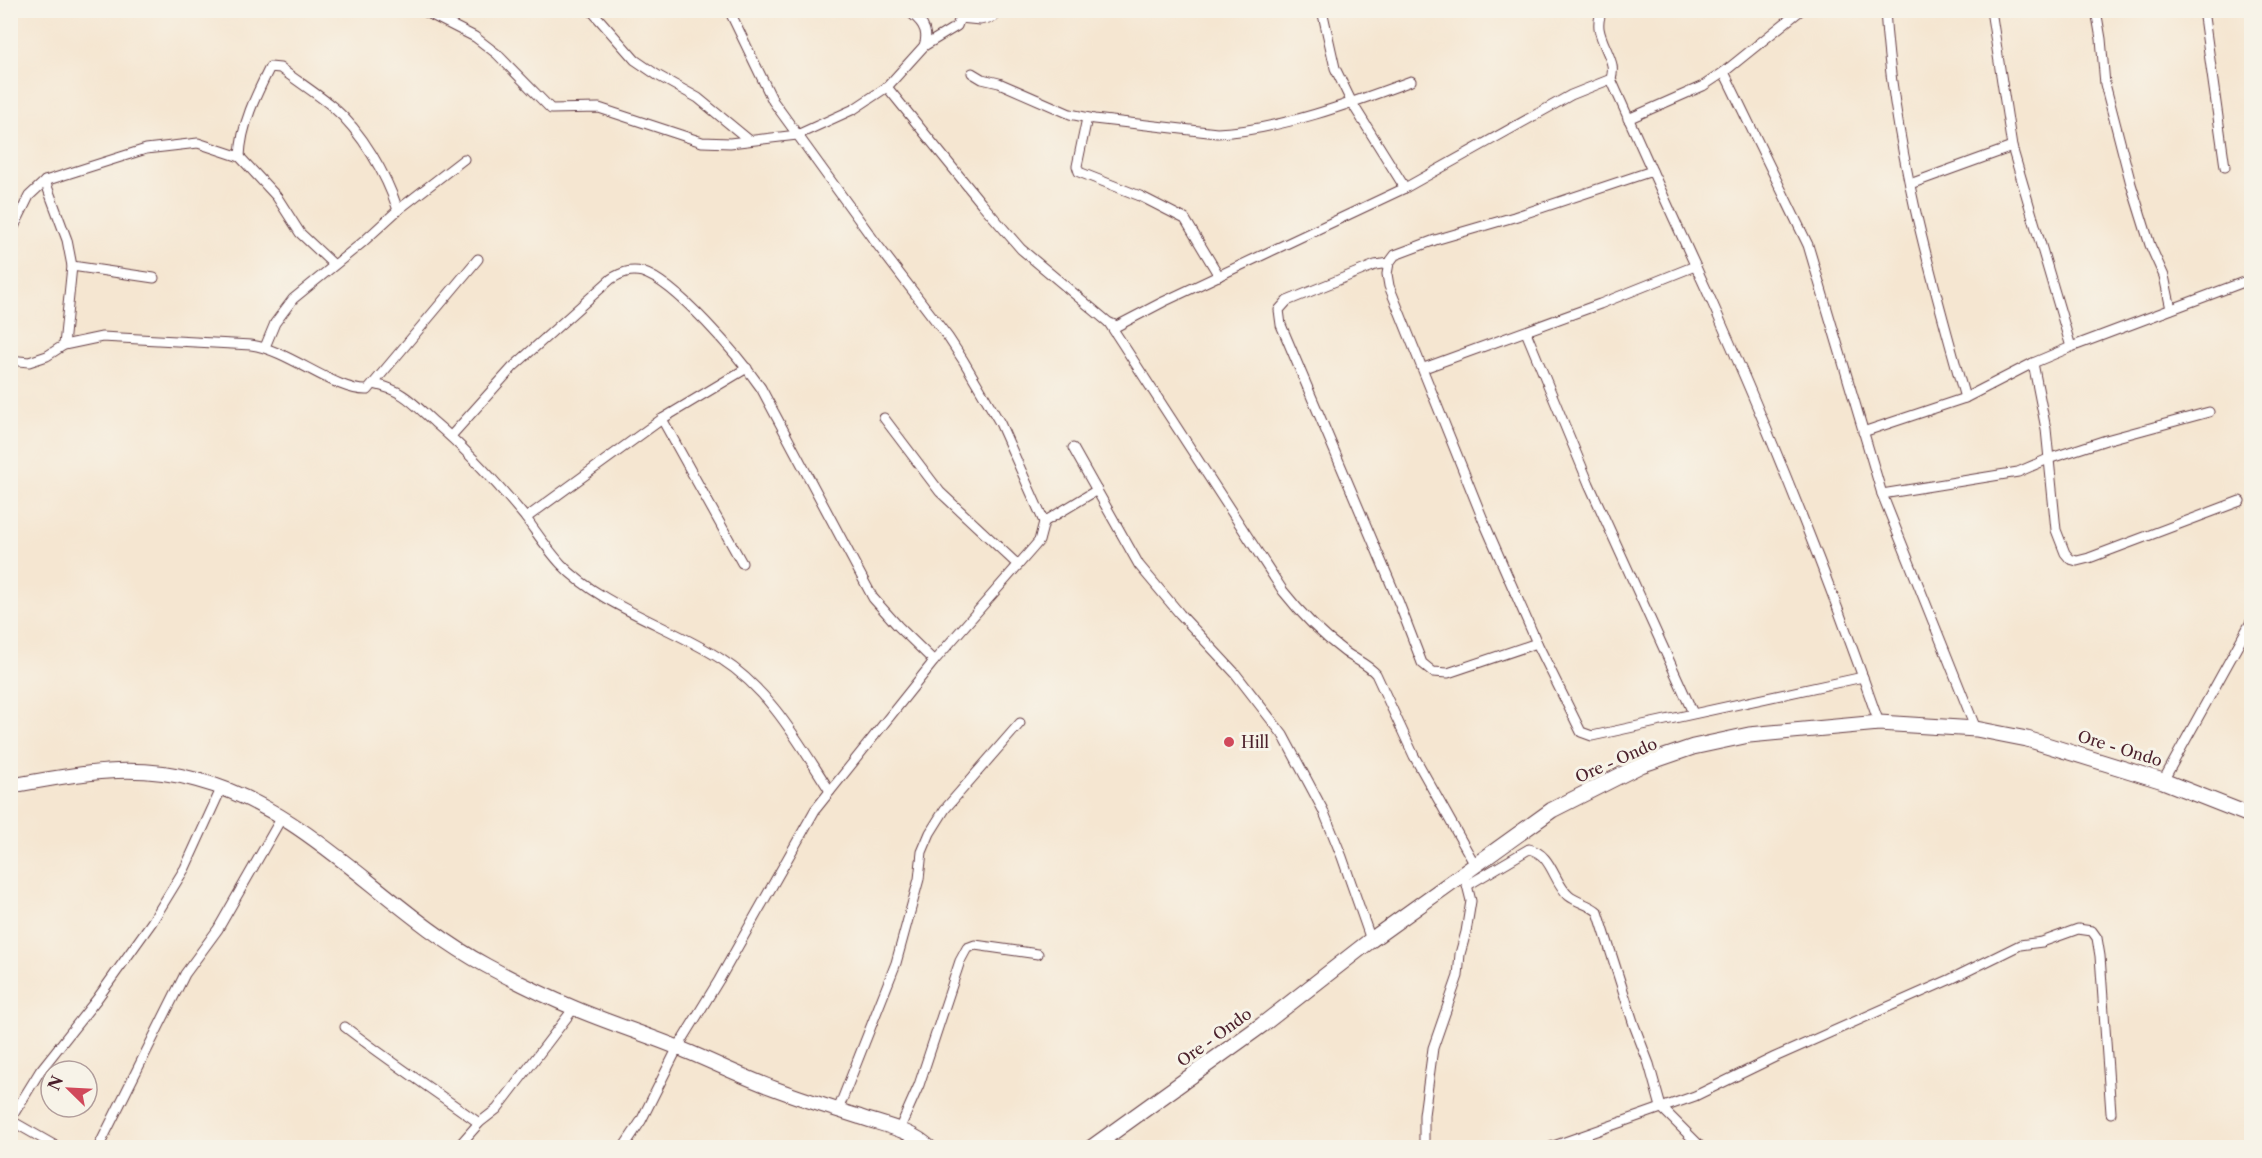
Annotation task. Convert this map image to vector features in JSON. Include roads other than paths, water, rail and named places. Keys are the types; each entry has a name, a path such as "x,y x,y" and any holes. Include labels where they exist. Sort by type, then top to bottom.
{"main road":[{"name":"Ore - Ondo","path":"1095,1144 1262,1025 1371,940 1469,875 1552,810 1641,765 1692,747 1749,735 1879,723 1976,729 2027,739 2163,781 2252,816"},
{"path":"10,786 87,772 119,769 154,771 198,780 221,789 282,817 434,933 486,966 574,1008 678,1047 772,1088 899,1130 925,1143 930,1148"}],"street":[{"path":"422,10 450,24 497,54 550,109 599,108 702,142 730,143 797,135 854,109 887,87 924,46 957,26 959,14 980,20 993,17"},
{"path":"591,10 635,60 698,98 749,140"},
{"path":"623,1148 633,1135 678,1047 724,971 800,834 830,791 934,661 1039,541 1044,522 1000,423 948,337 873,239 773,101 729,10"},
{"path":"907,10 920,20 923,26 926,39 924,46"},
{"path":"1322,10 1335,68 1352,103 1405,188"},
{"path":"1603,10 1598,18 1598,27 1613,67 1611,80 1770,439 1879,723"},
{"path":"1628,119 1677,99 1724,72 1801,10"},
{"path":"1885,10 1888,68 1910,184 1927,261 1965,398"},
{"path":"1991,10 2012,147 2071,347"},
{"path":"2096,10 2105,84 2131,184 2150,245 2164,276 2171,309"},
{"path":"2203,10 2225,167"},
{"path":"240,157 241,139 263,80 270,67 280,68 334,108 348,124 363,143 385,180 398,210"},
{"path":"1724,72 1808,245 1882,494 1976,729"},
{"path":"972,73 982,80 999,83 1055,109 1087,118 1217,133 1236,132 1352,103 1411,81"},
{"path":"887,87 982,204 1022,249 1113,326 1121,326 1163,302 1405,188 1571,95 1611,80"},
{"path":"1087,118 1077,166 1079,172 1140,195 1185,219 1219,276"},
{"path":"10,235 29,196 45,181 146,149 198,142 240,157 277,197 300,233 333,264"},
{"path":"1910,184 2012,147"},
{"path":"265,347 282,312 293,299 398,210 464,159"},
{"path":"1652,171 1514,217 1435,240 1395,255 1389,263 1387,274 1389,286 1424,368 1484,522 1536,643 1581,732 1592,736 1863,677"},
{"path":"45,181 67,240 72,266 64,345"},
{"path":"10,360 29,362 47,356 64,345 102,337 265,347 349,387 368,390 478,260"},
{"path":"1389,263 1375,265 1287,301 1279,310 1281,325 1422,663 1433,672 1448,673 1536,643"},
{"path":"72,266 154,278"},
{"path":"1424,368 1526,332 1695,266"},
{"path":"451,436 513,367 611,279 624,271 642,273 671,290 714,331 747,368 761,388 873,598 934,661"},
{"path":"1863,432 1965,398 2033,363 2071,347 2249,280"},
{"path":"1108,322 1283,591 1318,629 1376,674 1469,875 1471,901 1458,975 1433,1048 1426,1096 1424,1148"},
{"path":"1526,332 1589,484 1693,713"},
{"path":"2033,363 2046,429 2056,530 2065,553 2070,559 2077,561 2240,501"},
{"path":"526,518 662,419 747,368"},
{"path":"374,384 391,387 402,393 451,436 490,475 563,566 605,597 722,659 746,678 766,698 790,729 830,791"},
{"path":"1882,494 2018,472 2048,459 2209,412"},
{"path":"884,418 940,492 1018,565"},
{"path":"662,419 742,563"},
{"path":"1073,448 1138,565 1235,673 1283,735 1323,810 1342,856 1371,940"},
{"path":"1044,522 1097,490"},
{"path":"2163,781 2247,635 2252,620"},
{"path":"838,1110 896,963 919,879 922,852 930,834 951,802 1020,723"},
{"path":"59,1148 11,1120 40,1071 97,999 152,922 185,868 221,789"},
{"path":"98,1148 185,974 218,929 282,817"},
{"path":"1469,875 1528,849 1537,851 1547,861 1569,896 1591,906 1598,912 1634,1025 1649,1064 1661,1107 1702,1148"},
{"path":"1548,1148 1695,1096 2020,945 2042,942 2078,929 2092,931 2097,938 2111,1113"},
{"path":"899,1130 919,1085 960,961 967,948 975,945 1038,954"},
{"path":"457,1148 479,1123 497,1110 574,1008"},
{"path":"345,1027 390,1062 413,1075 479,1123"},
{"path":"1095,1144 1127,1148"}],"place":[{"name":"Hill","path":"1229,742"}]}
